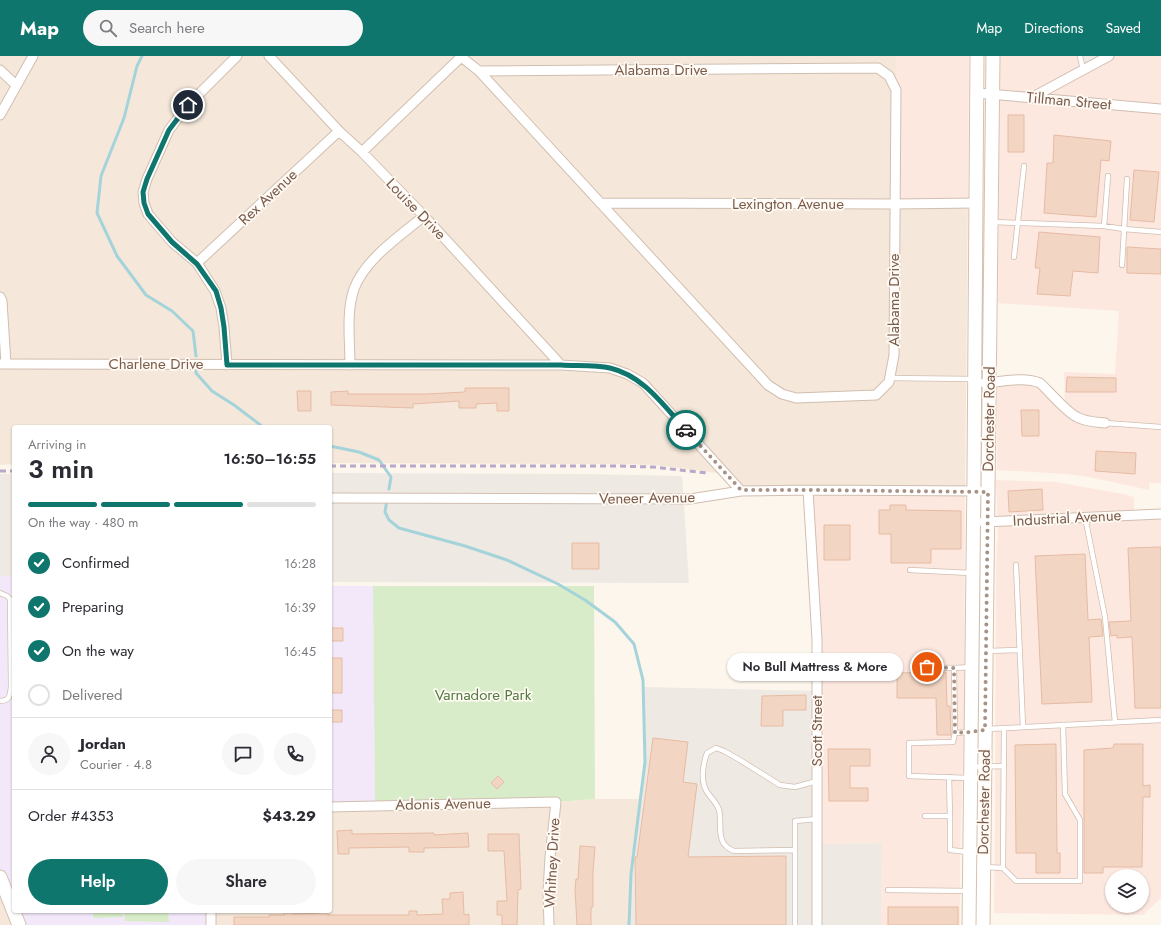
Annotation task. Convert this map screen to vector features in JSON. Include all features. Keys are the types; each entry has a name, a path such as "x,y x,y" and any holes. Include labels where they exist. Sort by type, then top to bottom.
{"main road":[{"name":"Dorchester Road","path":"969,925 977,56"},
{"name":"Dorchester Road","path":"983,925 993,56"},
{"path":"0,877 12,907"},
{"path":"14,913 19,925"}],"street":[{"path":"0,115 33,56"},
{"path":"227,365 224,327 216,291 197,264 172,242 148,214 144,203 143,192 147,179 169,130 188,105 237,56"},
{"name":"Louise Drive","path":"269,56 339,131 362,152 424,216 561,365"},
{"path":"1031,98 1109,56"},
{"path":"362,152 460,57"},
{"name":"Alabama Drive","path":"460,57 479,71 768,385 782,394 796,398 876,395 889,382 894,355 896,90 889,76 878,68 479,71"},
{"path":"0,70 16,85"},
{"name":"Tillman Street","path":"977,93 1161,109"},
{"name":"Rex Avenue","path":"197,264 339,131"},
{"name":"Lexington Avenue","path":"600,203 976,203"},
{"path":"350,365 349,321 354,288 370,262 424,216"},
{"path":"0,297 2,301 3,364"},
{"name":"Charlene Drive","path":"3,364 561,365 610,368 627,374 643,383 741,490"},
{"path":"975,381 1035,381 1040,383 1071,414 1077,418 1105,423"},
{"name":"Veneer Avenue","path":"332,498 690,499 741,490 988,492"},
{"name":"Scott Street","path":"808,490 817,639 817,925"},
{"name":"Industrial Avenue","path":"973,522 1161,514"},
{"name":"Adonis Avenue","path":"332,807 556,802"},
{"name":"Whitney Drive","path":"550,925 548,892 556,802"},
{"path":"211,913 212,925"}],"lane":[{"path":"1080,56 1083,70"},
{"path":"1014,257 1024,166"},
{"path":"1104,226 1108,176"},
{"path":"1122,265 1127,179"},
{"path":"991,222 1104,226 1161,232"},
{"path":"889,378 975,381"},
{"path":"1105,423 1161,427"},
{"path":"1085,517 1105,617 1115,722"},
{"path":"1016,565 1023,727"},
{"path":"910,570 972,573"},
{"path":"0,593 10,599 10,695 6,701 0,701"},
{"path":"986,651 1020,650"},
{"path":"913,666 954,668 972,667"},
{"path":"954,668 955,733 953,742 909,743 909,776 949,777 985,767 1004,766"},
{"path":"955,733 1004,728 1161,720"},
{"path":"970,867 1003,868 1016,881 1080,882 1080,820 1065,794 1063,725"},
{"path":"1003,868 1004,728"},
{"path":"795,850 734,851 725,846 721,837 720,811 718,805 706,791 703,778 703,764 707,753 716,748 740,760 780,786 795,787 817,781"},
{"path":"949,777 950,850 970,852"},
{"path":"925,816 950,816"},
{"path":"795,925 796,821 817,819"},
{"path":"888,890 970,891"}],"shaded area":[{"path":"0,56 896,56 896,90 968,203 965,491 741,491 725,474 655,465 332,463 332,425 12,425 12,464 0,465"},
{"path":"896,56 969,56 968,203 895,204"},
{"path":"1000,56 1161,56 1161,483 1149,483 1149,490 1089,477 1066,474 997,470 997,382 1035,381 1065,408 1064,372 1115,374 1119,311 998,303"},
{"path":"1080,56 1109,56 1083,70"},
{"path":"332,473 682,476 689,583 332,582"},
{"path":"0,474 12,474 12,576 0,576"},
{"path":"996,480 1056,482 1123,494 1134,497 1134,515 1161,514 1161,898 1149,909 1149,869 1105,869 1105,913 1145,913 1143,915 994,913 997,542"},
{"path":"808,490 965,491 964,722 960,861 960,925 881,925 882,843 817,844 818,691"},
{"path":"0,576 12,576 12,907 0,877"},
{"path":"332,586 373,586 375,805 332,807"},
{"path":"644,687 818,691 818,844 882,843 881,925 629,925 631,874 645,762"},
{"path":"595,799 641,799 631,874 629,925 212,925 211,913 332,913 332,807 556,802"},
{"path":"0,877 12,907 12,913 14,913 19,925 0,925"},
{"path":"14,913 211,913 212,925 19,925"}],"green space":[{"name":"Varnadore Park","path":"373,586 594,586 595,799 556,802 375,805"},
{"path":"93,913 122,913 123,917 93,918"},
{"path":"124,913 168,913 169,922 125,921"}],"building":[{"path":"1008,115 1024,115 1024,152 1008,152"},
{"path":"1054,135 1111,141 1109,161 1101,160 1096,217 1044,213 1047,163 1053,163"},
{"path":"1134,170 1159,172 1154,222 1130,220"},
{"path":"1039,232 1100,237 1098,273 1073,271 1070,296 1037,294 1040,268 1035,268"},
{"path":"1127,247 1161,249 1161,274 1127,273"},
{"path":"1067,377 1116,378 1116,392 1066,392"},
{"path":"465,388 509,388 509,411 497,411 497,403 476,404 476,408 459,408 459,401 413,404 413,408 331,405 331,392 348,391 348,394 427,394 465,392"},
{"path":"297,391 311,391 311,411 298,411"},
{"path":"1021,410 1039,410 1039,436 1022,436"},
{"path":"1096,451 1136,453 1135,474 1095,471"},
{"path":"1042,489 1043,510 1009,512 1008,491"},
{"path":"890,505 906,505 906,510 961,511 961,549 931,549 931,563 891,563 891,534 879,534 879,510 890,510"},
{"path":"824,525 850,525 850,560 824,560"},
{"path":"572,543 599,543 599,569 572,569"},
{"path":"1161,547 1161,708 1135,708 1132,637 1117,638 1117,635 1111,636 1109,622 1131,621 1128,548"},
{"path":"1085,554 1088,620 1101,619 1103,636 1089,637 1092,702 1042,704 1035,556"},
{"path":"332,628 343,628 343,641 332,641"},
{"path":"332,658 342,658 342,693 332,693"},
{"path":"946,672 947,706 950,706 951,735 937,735 936,698 897,698 897,673"},
{"path":"806,695 806,710 783,710 783,726 761,726 762,696"},
{"path":"332,710 342,710 342,722 332,722"},
{"path":"653,738 688,742 683,782 697,784 688,857 786,856 786,925 636,925 635,857 637,857"},
{"path":"1056,744 1057,853 1060,853 1060,873 1036,873 1036,853 1016,853 1015,745"},
{"path":"1114,744 1143,744 1143,786 1150,785 1150,797 1143,797 1142,867 1103,867 1103,873 1084,873 1084,750 1113,748"},
{"path":"828,749 870,749 870,766 850,766 850,788 868,788 868,801 829,801"},
{"path":"498,776 504,782 497,789 491,783"},
{"path":"352,830 352,834 434,833 434,835 468,833 469,847 424,848 424,852 409,852 409,847 349,848 349,854 338,854 337,831"},
{"path":"488,834 519,834 521,889 518,890 517,925 502,925 502,915 497,915 497,901 507,901 504,851 488,851"},
{"path":"580,846 595,847 591,925 577,925 575,889 576,879 578,879"},
{"path":"463,892 464,915 469,914 469,925 234,925 234,917 269,917 269,915 284,915 284,913 328,913 328,915 409,915 409,911 417,911 417,915 443,914 442,899 450,899 450,893"},
{"path":"888,907 958,907 958,925 888,925"}],"waterway":[{"path":"142,56 137,66 124,118 101,176 97,213 117,256 146,295 172,311 193,331 196,356"},
{"path":"196,371 196,373 212,391 260,425"},
{"path":"332,446 359,452 379,460 391,477 389,489"},
{"path":"387,500 385,512 389,520 399,528 465,546 507,560 558,584 585,600 615,622 634,644 643,680 645,762 631,874 629,925"}],"railway":[{"path":"332,466 616,466 653,467 707,473"},
{"path":"0,471 12,471"}],"way so far":[{"path":"686,430 741,490 988,492 985,730 955,733 954,668 927,667"}],"place":[{"name":"No Bull Mattress & More","path":"927,667"}],"route":[{"path":"188,105 169,130 147,179 143,192 144,203 148,214 172,242 197,264 216,291 224,327 227,365 561,365 610,368 627,374 643,383 686,430"}]}
